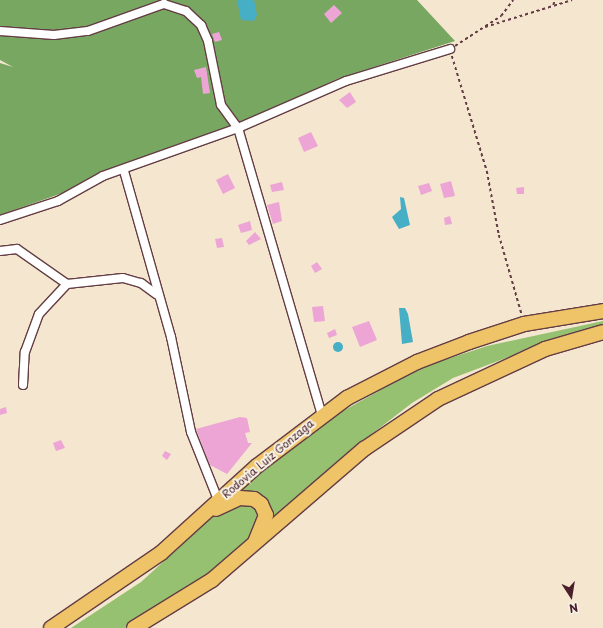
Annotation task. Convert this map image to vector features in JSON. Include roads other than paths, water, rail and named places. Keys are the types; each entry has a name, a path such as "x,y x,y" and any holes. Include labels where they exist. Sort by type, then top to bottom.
{"highway":[{"name":"Rodovia Luiz Gonzaga","path":"51,628 160,553 206,514 218,500 322,414 417,362 524,324 603,311"},
{"path":"134,628 212,580 248,552 364,449 438,399 545,349 603,332"},
{"path":"206,514 240,498 254,499 261,504 265,522 248,552"}],"street":[{"path":"0,31 73,34 99,28 157,6 176,6 195,19 206,33 221,105 238,128 322,414"},
{"path":"0,220 58,201 103,176 124,171 238,128 346,81 450,49"},
{"path":"124,171 157,295 174,348 191,432 218,500"},
{"path":"0,251 17,249 67,284"},
{"path":"23,385 25,352 38,314 67,284 123,278 141,283 157,295"}],"water":[{"path":"237,0 254,0 257,15 254,21 241,20"},
{"path":"400,197 404,198 410,225 399,229 392,217 401,209"},
{"path":"399,308 405,308 408,314 413,342 402,344"},
{"path":"338,342 343,347 338,352 333,347"}]}
